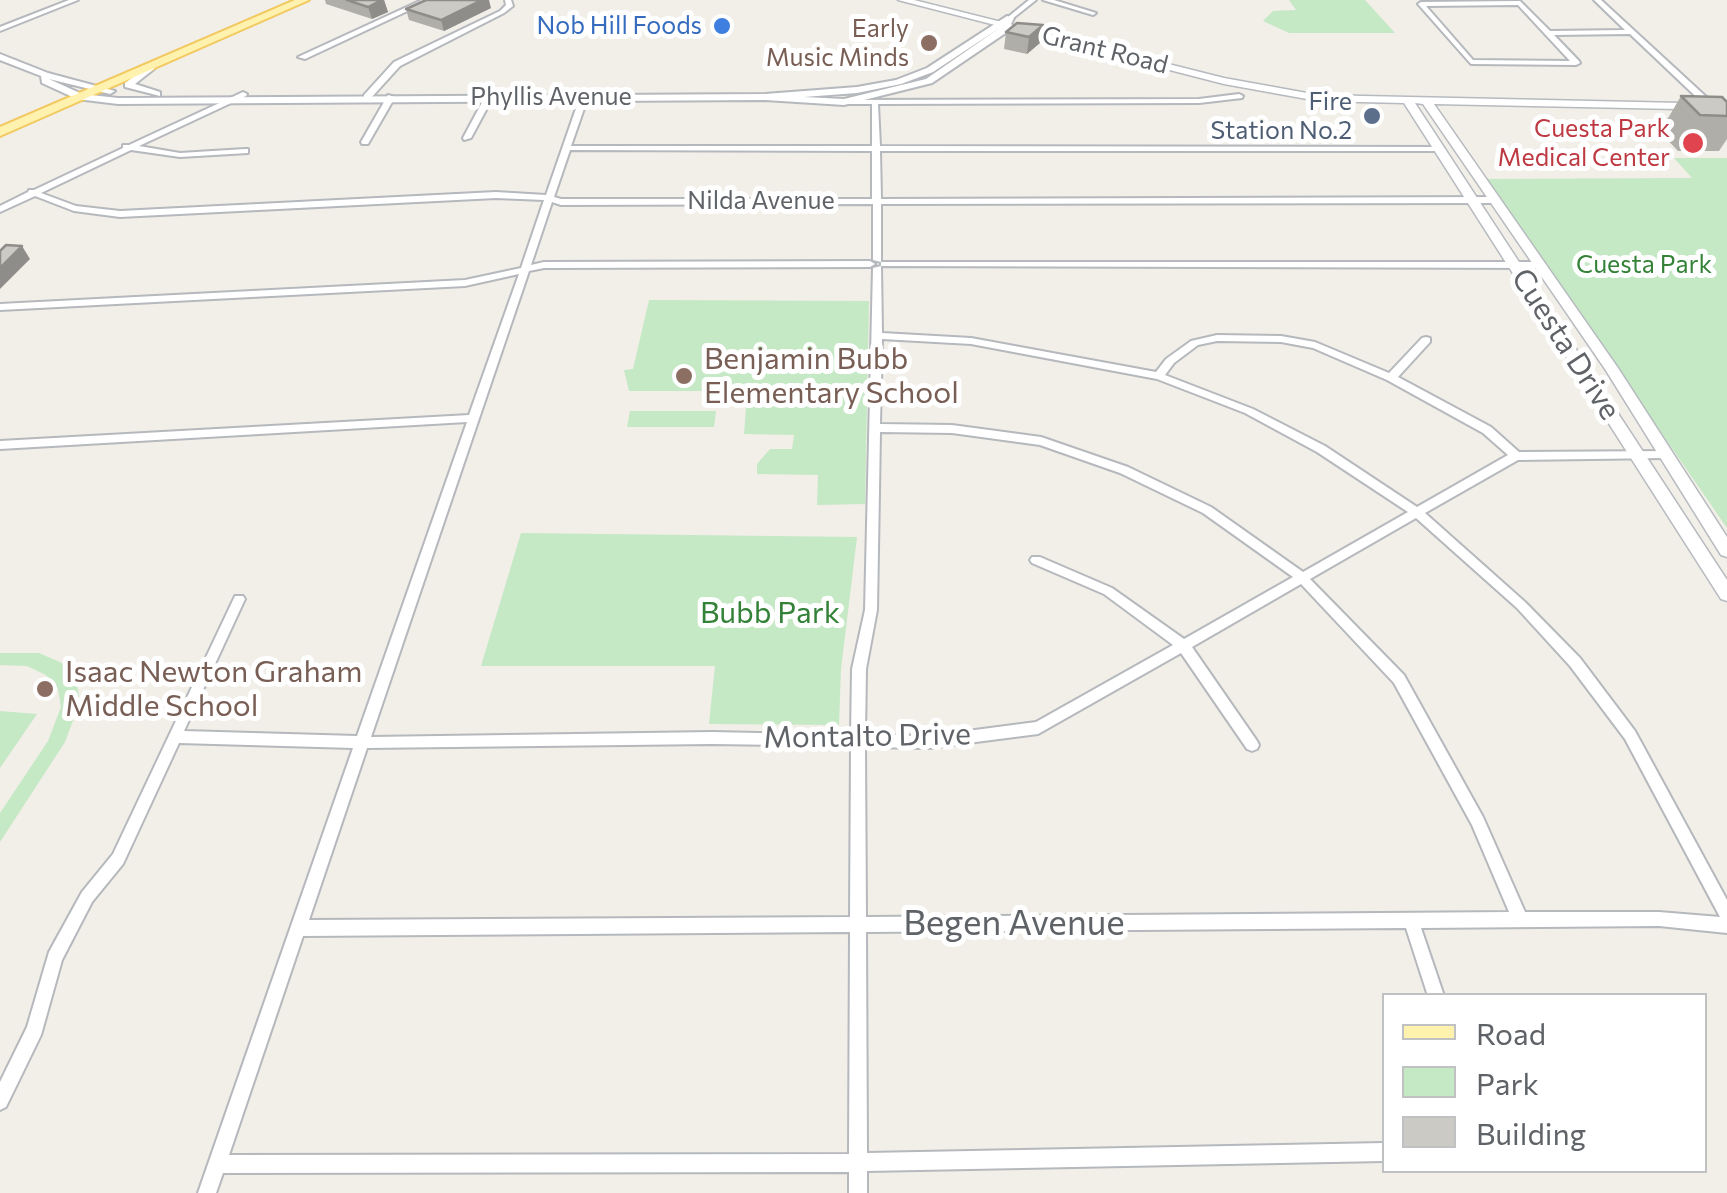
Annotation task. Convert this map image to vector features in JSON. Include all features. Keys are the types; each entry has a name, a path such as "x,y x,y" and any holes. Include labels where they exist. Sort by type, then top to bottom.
{"main road":[{"path":"0,132 282,0"},
{"path":"0,120 151,66 304,0"},
{"name":"Grant Road","path":"903,0 1228,75 1306,88 1407,99 1707,102 1727,98"},
{"name":"Grant Road","path":"934,0 1005,23"},
{"name":"Cuesta Drive","path":"1407,99 1727,594"},
{"name":"Cuesta Drive","path":"1425,99 1666,454 1727,551"},
{"name":"Grant Road","path":"1707,102 1727,107"}],"street":[{"path":"0,28 76,0"},
{"path":"302,57 428,0"},
{"path":"366,97 397,64 502,12 510,6 508,0"},
{"path":"1005,23 1033,0"},
{"path":"1046,0 1092,13"},
{"path":"1597,0 1707,102"},
{"path":"1552,33 1576,63 1471,62 1421,4 1520,3 1552,33 1630,32"},
{"name":"Phyllis Avenue","path":"82,91 338,98 764,97 844,102 929,82 1005,23"},
{"name":"Phyllis Avenue","path":"764,97 857,90 898,82 946,61 1005,23"},
{"path":"0,57 82,91"},
{"path":"151,66 128,85 157,94"},
{"path":"46,76 45,81 82,91"},
{"path":"929,82 932,101"},
{"name":"Phyllis Avenue","path":"82,91 238,97"},
{"path":"844,102 875,105 889,100 1199,101 1239,96"},
{"path":"0,209 126,146 238,97"},
{"path":"467,138 489,97"},
{"path":"208,1193 584,97"},
{"path":"365,142 391,98"},
{"path":"858,1193 857,739 859,669 871,610 877,428 875,105"},
{"path":"126,146 180,155 245,152"},
{"path":"567,148 1440,148"},
{"name":"Nilda Avenue","path":"32,192 74,208 120,214 496,195 551,200 1494,200"},
{"path":"0,306 465,283 544,265 1540,266"},
{"path":"877,336 987,343 1159,376 1249,411 1321,449 1416,512 1521,605 1575,662 1630,735 1727,915"},
{"path":"1159,376 1170,361 1194,343 1249,336 1315,346 1391,378 1487,430 1516,456"},
{"path":"1391,378 1426,340"},
{"path":"0,445 472,418"},
{"path":"877,428 952,429 1041,441 1124,470 1207,510 1301,577 1399,679 1478,822 1520,919"},
{"name":"Montalto Drive","path":"176,736 929,742 1038,728 1516,456 1666,454"},
{"path":"1036,560 1108,591 1184,646 1252,745"},
{"path":"0,1101 36,1029 55,958 87,898 118,859 239,598"},
{"name":"Begen Avenue","path":"302,928 1520,919 1659,919 1727,925"},
{"path":"1411,921 1435,993"},
{"path":"218,1164 1382,1152"}],"green space":[{"path":"1289,0 1365,0 1395,33 1289,33 1263,21 1273,11 1296,10"},
{"name":"Cuesta Park","path":"1674,158 1727,158 1727,528 1486,179 1692,178"},
{"path":"649,300 869,301 865,504 817,505 818,475 757,474 757,464 770,449 792,449 794,435 744,434 747,396 730,391 629,391 624,370 633,369"},
{"path":"630,411 716,411 714,427 627,427"},
{"name":"Bubb Park","path":"521,533 857,537 841,669 839,725 709,724 715,666 481,666"},
{"path":"0,653 39,653 62,663 76,680 80,702 65,742 0,842 0,813 48,741 61,707 58,689 46,675 27,666 0,665"},
{"path":"0,711 37,714 0,768"}],"building":[{"path":"347,0 382,0 368,7"},
{"path":"426,0 482,0 441,20 406,9"},
{"path":"1017,23 1043,25 1029,37 1006,32"},
{"path":"1681,96 1722,97 1727,102 1727,116 1700,115"},
{"path":"6,245 22,246 0,268 0,251"}],"place":[{"name":"Nob Hill Foods","path":"722,26"},
{"name":"Early Music Minds","path":"929,43"},
{"name":"Fire Station No.2","path":"1372,116"},
{"name":"Cuesta Park Medical Center","path":"1693,143"},
{"name":"Benjamin Bubb Elementary School","path":"684,376"},
{"name":"Isaac Newton Graham Middle School","path":"45,689"}]}
